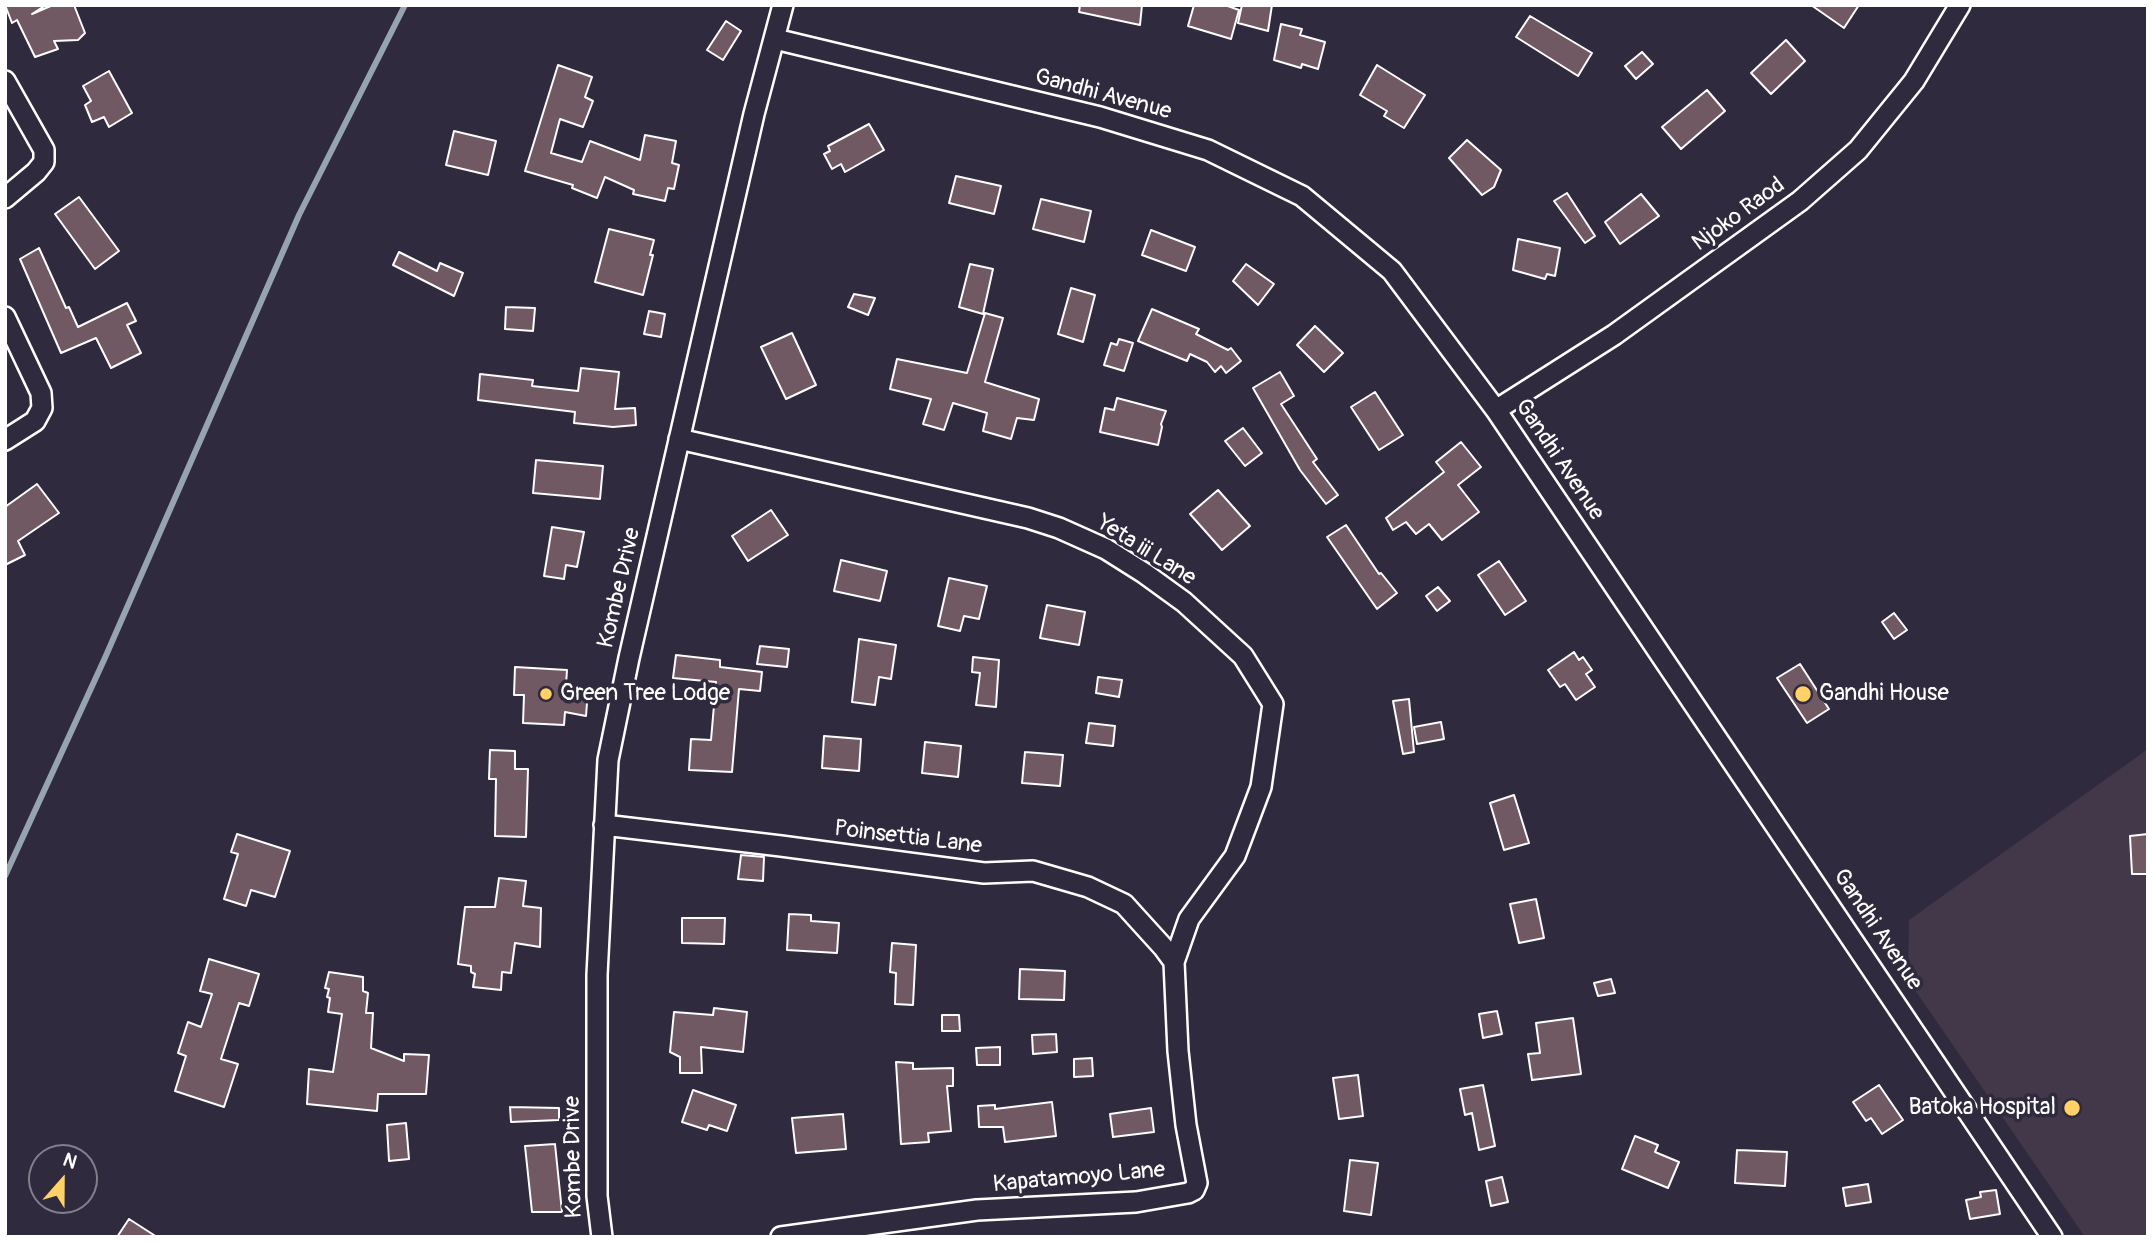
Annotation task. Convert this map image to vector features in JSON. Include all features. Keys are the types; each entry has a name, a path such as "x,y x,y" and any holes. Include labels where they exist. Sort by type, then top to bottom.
{"street":[{"name":"Kombe Drive","path":"602,1237 597,1196 597,975 608,760 754,114 783,5"},
{"name":"Njoko Raod","path":"1496,410 1614,335 1800,201 1866,140 1914,81 1960,5"},
{"name":"Gandhi Avenue","path":"775,39 1160,134 1209,150 1302,196 1392,271 1496,410 2052,1237"},
{"path":"5,82 44,150 44,162 36,172 5,198"},
{"path":"5,317 41,393 42,408 35,421 5,440"},
{"name":"Yeta iii Lane","path":"679,439 1014,515 1059,528 1106,549 1144,573 1184,602 1242,656 1273,704 1261,787 1235,856 1189,919 1174,962"},
{"name":"Poinsettia Lane","path":"604,825 985,873 1033,871 1088,887 1124,904 1174,962"},
{"name":"Kapatamoyo Lane","path":"781,1237 977,1210 1136,1202 1194,1190 1197,1183 1186,1125 1174,962"}],"shaded area":[{"name":"Batoka Hospital","path":"2148,749 2148,1237 2085,1237 1908,980 1909,920"}],"building":[{"path":"5,5 46,5 32,14 53,5 74,5 85,33 78,40 54,41 58,49 35,57 17,20 12,23"},
{"path":"1080,5 1142,5 1140,25 1079,12"},
{"path":"1194,5 1225,5 1239,10 1231,39 1188,26"},
{"path":"1242,5 1272,5 1268,31 1238,23"},
{"path":"1811,5 1859,5 1844,28"},
{"path":"1530,16 1592,53 1578,76 1516,37"},
{"path":"726,21 741,31 723,60 707,50"},
{"path":"1281,24 1302,29 1300,35 1325,42 1318,69 1302,64 1301,68 1274,60"},
{"path":"1786,40 1805,61 1771,94 1751,73"},
{"path":"1642,52 1653,64 1636,79 1625,66"},
{"path":"558,65 592,77 585,97 593,101 583,127 560,119 551,153 582,162 590,141 640,160 645,135 676,141 672,163 679,165 674,189 668,188 665,201 633,194 634,190 605,177 597,198 572,188 573,185 525,171"},
{"path":"1377,65 1425,95 1404,128 1384,116 1387,111 1360,95"},
{"path":"109,71 132,113 109,127 104,117 92,122 85,105 91,101 83,86"},
{"path":"1707,90 1725,111 1681,149 1662,127"},
{"path":"869,124 884,150 845,172 841,164 832,169 824,154 830,151 828,146"},
{"path":"454,131 496,141 488,175 446,165"},
{"path":"1467,140 1501,170 1494,187 1482,195 1449,158"},
{"path":"956,176 1001,186 994,214 949,203"},
{"path":"1567,193 1595,236 1585,243 1554,201"},
{"path":"1641,194 1659,216 1620,244 1605,222"},
{"path":"79,197 119,251 95,269 55,214"},
{"path":"1041,199 1091,211 1084,242 1033,229"},
{"path":"609,229 654,240 643,295 595,282"},
{"path":"1151,230 1195,247 1186,271 1142,255"},
{"path":"1518,239 1560,248 1555,276 1547,274 1545,279 1513,270"},
{"path":"39,248 66,308 69,307 78,327 127,303 136,321 127,325 141,353 111,368 96,338 61,353 20,259"},
{"path":"399,252 437,271 440,263 463,273 454,296 393,265"},
{"path":"970,264 993,269 983,314 959,307"},
{"path":"1246,264 1274,284 1258,305 1233,281"},
{"path":"1071,288 1095,295 1083,342 1058,334"},
{"path":"854,294 875,298 868,315 848,307"},
{"path":"506,307 535,308 533,331 505,329"},
{"path":"1152,309 1199,329 1196,334 1228,350 1231,348 1241,361 1226,373 1221,366 1215,372 1207,362 1190,354 1187,361 1138,341"},
{"path":"649,311 665,314 661,337 644,334"},
{"path":"985,313 1003,318 985,382 1039,399 1034,420 1017,418 1011,439 983,431 987,413 953,403 944,430 923,424 931,399 890,389 897,359 967,373"},
{"path":"1315,326 1343,353 1324,372 1297,345"},
{"path":"792,333 816,385 786,399 761,347"},
{"path":"1119,339 1133,343 1124,371 1104,365 1111,343 1117,345"},
{"path":"581,368 619,372 615,409 635,408 636,425 613,427 574,423 575,412 478,400 480,374 533,380 532,386 578,391"},
{"path":"1280,372 1294,396 1281,404 1317,459 1313,462 1338,495 1326,504 1300,470 1253,388"},
{"path":"1375,392 1403,435 1379,450 1351,407"},
{"path":"1117,398 1166,411 1158,445 1100,432 1105,408 1114,410"},
{"path":"1243,428 1262,453 1245,466 1225,441"},
{"path":"1461,442 1481,467 1458,485 1479,512 1442,540 1429,524 1416,534 1406,522 1393,530 1386,518 1444,472 1436,462"},
{"path":"536,460 603,466 600,499 533,493"},
{"path":"37,484 59,513 18,541 25,555 5,565 5,507"},
{"path":"1218,490 1250,526 1222,550 1190,514"},
{"path":"771,510 788,535 748,561 732,536"},
{"path":"1346,525 1379,574 1381,573 1397,593 1377,609 1327,537"},
{"path":"552,527 584,532 577,567 566,565 564,579 544,576"},
{"path":"841,560 887,571 880,601 834,591"},
{"path":"1499,561 1526,601 1505,615 1478,575"},
{"path":"949,578 987,586 979,619 964,616 960,631 938,626"},
{"path":"1438,587 1450,601 1437,611 1426,596"},
{"path":"1047,605 1085,612 1079,645 1040,638"},
{"path":"1894,613 1907,630 1894,639 1882,622"},
{"path":"859,639 896,645 891,679 879,677 875,705 852,702"},
{"path":"760,646 789,649 787,667 757,664"},
{"path":"1574,652 1579,660 1583,657 1592,670 1586,674 1595,687 1576,700 1565,684 1560,687 1548,670"},
{"path":"676,655 720,660 720,667 762,672 760,691 739,689 732,772 689,770 691,739 711,740 716,682 673,678"},
{"path":"973,657 999,660 996,707 976,705 980,673 972,672"},
{"name":"Gandhi House","path":"1800,664 1829,709 1807,723 1777,678"},
{"path":"515,667 567,670 566,685 588,690 586,716 565,712 564,725 523,723 524,695 514,695"},
{"path":"1098,677 1122,680 1119,697 1096,693"},
{"path":"1409,699 1414,752 1403,754 1393,701"},
{"path":"1441,722 1444,739 1417,744 1414,727"},
{"path":"1089,723 1115,726 1113,746 1086,743"},
{"path":"824,736 861,739 859,771 822,768"},
{"path":"925,742 961,746 958,777 922,773"},
{"path":"490,750 515,751 515,769 528,769 526,837 495,836 496,779 489,779"},
{"path":"1025,752 1063,755 1060,786 1022,783"},
{"path":"1514,795 1529,843 1504,850 1490,803"},
{"path":"237,834 290,851 275,897 251,890 246,906 224,899 238,854 231,852"},
{"path":"2148,834 2148,874 2132,874 2130,836"},
{"path":"741,855 764,857 763,881 738,879"},
{"path":"499,878 526,881 523,906 541,908 540,947 515,943 511,973 502,972 501,990 473,987 475,974 471,972 471,966 458,964 465,907 495,907"},
{"path":"1536,899 1544,938 1519,943 1510,904"},
{"path":"789,914 811,915 811,921 839,923 837,953 787,950"},
{"path":"682,918 725,918 724,944 682,943"},
{"path":"892,943 916,945 913,1005 895,1004 896,973 890,972"},
{"path":"209,959 259,974 249,1006 239,1003 221,1059 238,1064 224,1107 175,1091 186,1056 178,1053 188,1022 201,1027 212,994 200,991"},
{"path":"1020,969 1065,971 1064,1000 1019,999"},
{"path":"329,972 363,977 363,991 368,993 366,1013 373,1013 371,1048 404,1061 404,1054 429,1055 426,1094 378,1094 377,1111 307,1104 309,1069 333,1072 342,1014 328,1012 329,989 325,988"},
{"path":"1611,979 1615,993 1598,996 1594,983"},
{"path":"714,1008 747,1012 743,1052 701,1047 702,1073 680,1073 680,1057 670,1052 674,1012 713,1015"},
{"path":"1497,1011 1502,1034 1483,1038 1479,1014"},
{"path":"942,1015 959,1015 960,1031 942,1031"},
{"path":"1573,1018 1581,1074 1532,1080 1528,1054 1540,1053 1536,1023"},
{"path":"1056,1034 1057,1052 1033,1054 1032,1035"},
{"path":"1000,1047 1000,1065 977,1065 976,1048"},
{"path":"1092,1058 1093,1076 1074,1077 1074,1059"},
{"path":"896,1062 913,1063 913,1069 953,1068 953,1086 947,1086 951,1131 928,1133 929,1142 901,1144"},
{"path":"1358,1075 1363,1116 1339,1119 1333,1078"},
{"path":"1483,1085 1495,1146 1479,1150 1472,1113 1465,1115 1460,1089"},
{"path":"1879,1085 1903,1120 1882,1134 1871,1118 1866,1121 1853,1102"},
{"path":"693,1090 736,1105 727,1131 709,1125 707,1130 682,1122"},
{"path":"1052,1102 1056,1136 1005,1142 1003,1127 979,1127 978,1106 995,1105 995,1109"},
{"path":"510,1107 559,1108 559,1120 511,1122"},
{"path":"1151,1108 1154,1132 1113,1137 1110,1114"},
{"path":"843,1114 846,1149 796,1153 792,1118"},
{"path":"406,1123 409,1159 389,1161 387,1125"},
{"path":"1635,1136 1658,1145 1655,1152 1679,1162 1668,1188 1622,1169"},
{"path":"555,1144 562,1212 532,1212 525,1146"},
{"path":"1737,1150 1787,1152 1785,1186 1735,1183"},
{"path":"1350,1160 1378,1163 1371,1215 1344,1211"},
{"path":"1502,1177 1508,1202 1491,1206 1486,1181"},
{"path":"1868,1184 1871,1202 1846,1206 1843,1188"},
{"path":"1996,1190 2000,1214 1970,1219 1966,1200 1981,1197 1980,1192"},
{"path":"129,1219 157,1237 117,1237"}],"waterway":[{"path":"5,876 104,660 299,215 405,5"}],"place":[{"name":"Green Tree Lodge","path":"546,694"},
{"name":"Gandhi House","path":"1803,694"},
{"name":"Batoka Hospital","path":"2072,1108"}]}
